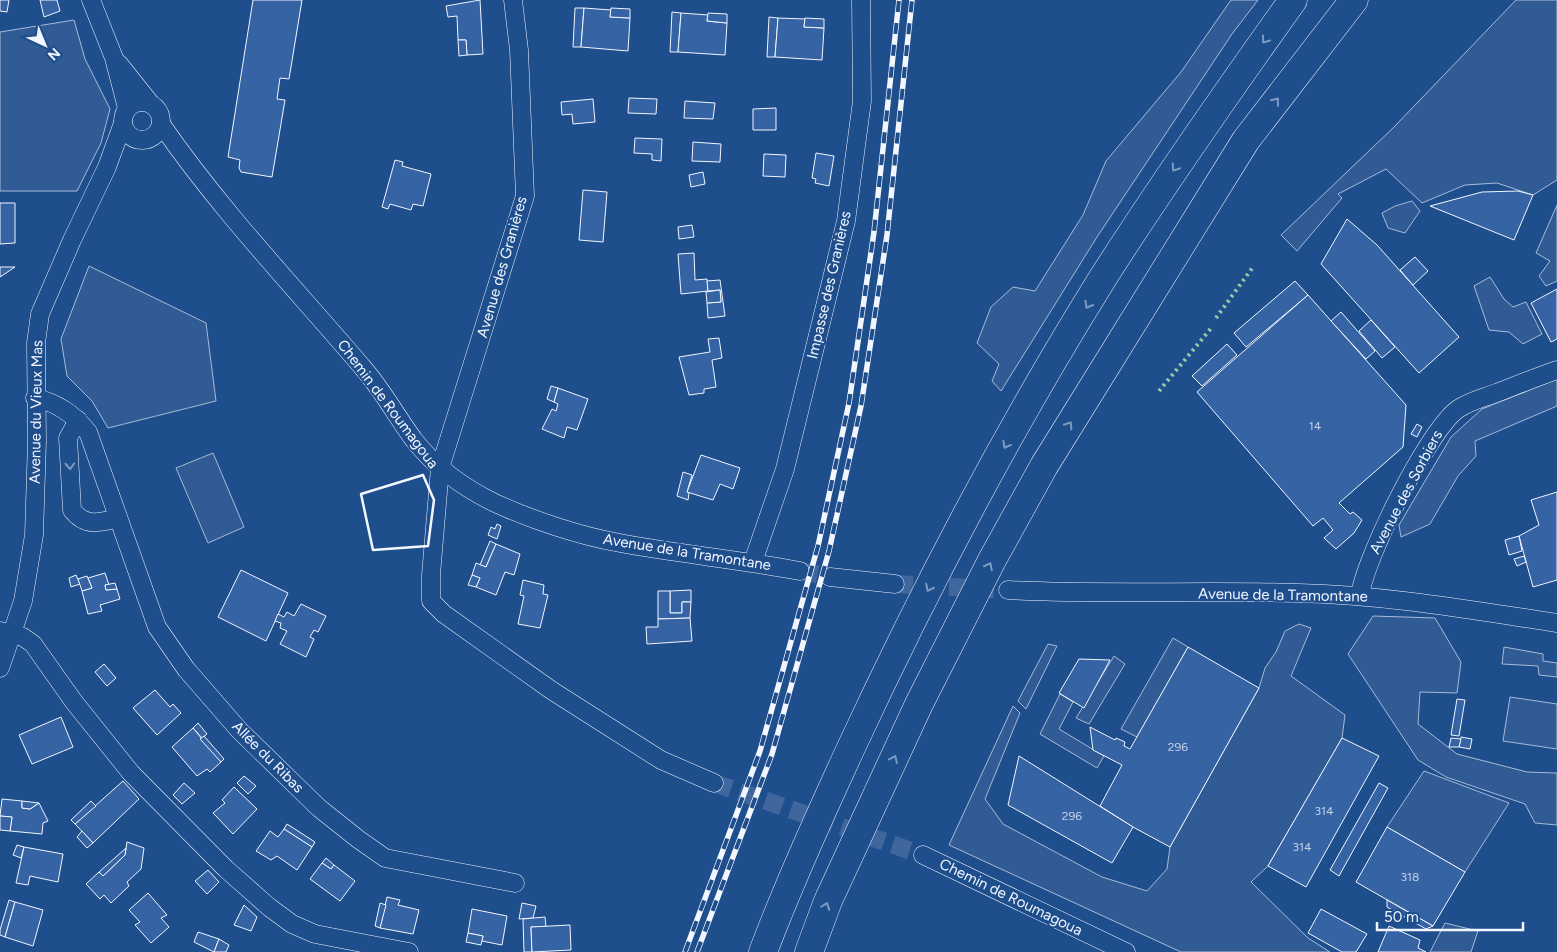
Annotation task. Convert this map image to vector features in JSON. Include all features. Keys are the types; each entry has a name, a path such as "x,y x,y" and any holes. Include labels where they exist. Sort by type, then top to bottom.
{"highway":[{"path":"763,952 790,882 880,686 983,486 1104,277 1202,127 1293,0"},
{"path":"809,952 828,901 919,704 992,560 1044,466 1246,140 1354,0"}],"street":[{"path":"91,0 114,58 127,134 145,139 159,130 161,124 159,112 114,58"},
{"name":"Avenue des Granières","path":"440,468 525,196 519,50 513,0"},
{"name":"Impasse des Granières","path":"753,562 785,469 846,221 862,101 861,0"},
{"path":"125,116 138,102 150,103"},
{"name":"Avenue du Vieux Mas","path":"0,668 6,632 28,575 34,535 37,441 35,398 36,343 40,314 72,240 107,167 125,116"},
{"name":"Chemin de Roumagoua","path":"161,124 188,164 366,372 415,440 440,468 431,575 431,601 444,614 551,690 661,760 714,783"},
{"name":"Chemin de Roumagoua","path":"145,139 188,164"},
{"name":"Avenue du Vieux Mas","path":"107,167 145,139"},
{"name":"Avenue des Sorbiers","path":"1360,596 1361,582 1379,538 1430,440 1442,424 1457,410 1471,401 1557,370"},
{"path":"35,398 54,402 78,420 68,438 72,510 78,518 90,524 118,518"},
{"name":"Allée du Ribas","path":"78,420 88,432 158,627 186,669 240,730 320,808 385,858 515,882"},
{"name":"Avenue de la Tramontane","path":"440,468 468,489 495,503 576,532 619,543 753,562 800,571"},
{"path":"830,578 895,584"},
{"name":"Avenue de la Tramontane","path":"1008,590 1073,593 1300,593 1360,596 1410,600 1557,623"},
{"path":"6,632 23,636 33,644 74,702 131,773 226,868 269,907 292,924 315,934 409,952"},
{"name":"Chemin de Roumagoua","path":"923,855 1126,952"}],"shaded area":[{"path":"1231,0 1258,0 1232,34 1097,237 1001,391 992,381 999,364 977,343 991,307 1013,287 1035,291 1083,215 1106,161 1181,72"},
{"path":"1516,0 1557,0 1557,180 1533,195 1497,183 1465,185 1422,203 1386,169 1338,194 1342,198 1297,251 1281,235 1394,127"},
{"path":"74,20 85,59 110,109 101,143 77,191 0,191 0,32"},
{"path":"1412,201 1420,211 1405,233 1388,228 1382,213 1395,206"},
{"path":"1557,205 1557,281 1546,286 1539,276 1550,261 1536,253"},
{"path":"89,266 206,323 216,401 108,428 92,401 67,376 61,339"},
{"path":"1490,277 1504,299 1513,307 1526,302 1542,334 1523,344 1509,332 1489,330 1474,286"},
{"path":"1557,379 1557,406 1475,441 1476,456 1458,476 1430,524 1401,537 1399,525 1451,437 1482,409"},
{"path":"213,453 244,527 208,543 176,468"},
{"path":"1373,616 1435,618 1461,662 1457,693 1420,692 1418,724 1457,754 1527,772 1557,773 1557,825 1535,823 1525,804 1446,777 1418,760 1348,654"},
{"path":"1299,624 1311,628 1291,676 1345,715 1342,738 1268,866 1251,882 1308,938 1330,952 1181,952 949,845 1013,706 1020,713 985,799 1003,824 1102,877 1147,891 1167,869 1170,847 1259,688 1265,668 1276,652 1285,631"},
{"path":"1173,638 1188,647 1137,737 1121,729"},
{"path":"1048,644 1057,646 1026,709 1018,701"},
{"path":"1504,647 1543,654 1543,661 1557,663 1557,677 1539,675 1538,666 1502,664"},
{"path":"1114,656 1125,664 1089,724 1076,718"},
{"path":"1060,694 1073,702 1059,729 1104,756 1097,768 1040,734"},
{"path":"1510,697 1557,704 1557,749 1503,741"},
{"path":"1424,771 1509,803 1465,872 1387,827"},
{"path":"1445,923 1478,931 1471,952 1430,952"}],"building":[{"path":"0,0 9,0 7,12 0,11"},
{"path":"40,0 57,0 60,11 44,17"},
{"path":"253,0 302,0 289,79 280,78 277,99 285,100 272,177 241,172 239,168 240,160 228,157"},
{"path":"480,0 483,54 467,55 466,40 458,40 457,16 448,17 446,6"},
{"path":"575,8 584,8 581,47 573,47"},
{"path":"584,8 611,10 610,17 630,18 628,51 581,47"},
{"path":"611,8 630,9 630,18 610,17"},
{"path":"672,12 681,13 678,52 670,52"},
{"path":"681,13 708,15 707,21 727,23 725,55 678,52"},
{"path":"708,13 727,14 727,23 707,21"},
{"path":"769,17 778,18 775,57 767,57"},
{"path":"778,18 805,19 804,27 824,28 822,60 775,57"},
{"path":"805,18 824,19 824,28 804,27"},
{"path":"458,40 466,40 467,55 459,56"},
{"path":"629,98 657,99 656,114 628,113"},
{"path":"593,99 595,122 573,124 572,114 562,115 561,102"},
{"path":"685,101 715,103 713,119 684,118"},
{"path":"776,108 776,130 753,130 753,109"},
{"path":"635,138 662,139 661,161 652,160 652,154 634,153"},
{"path":"693,142 721,144 720,162 692,161"},
{"path":"816,153 834,156 829,186 815,183 816,179 812,178"},
{"path":"764,154 786,155 785,177 763,176"},
{"path":"395,160 403,162 402,166 431,174 423,206 413,204 411,210 390,204 388,209 382,207"},
{"path":"703,172 705,184 691,187 689,175"},
{"path":"583,190 607,192 603,242 579,240"},
{"path":"1518,191 1533,195 1514,240 1430,206 1482,192"},
{"path":"0,203 15,203 15,243 0,244"},
{"path":"1347,219 1377,245 1459,337 1419,373 1321,264"},
{"path":"692,225 694,237 679,239 678,227"},
{"path":"694,253 695,280 707,279 708,291 681,294 678,254"},
{"path":"1415,257 1428,271 1413,285 1400,270"},
{"path":"0,267 15,267 0,277"},
{"path":"720,280 725,316 708,318 707,303 721,302 720,290 708,291 707,281"},
{"path":"1295,281 1308,295 1246,347 1234,333"},
{"path":"1557,289 1557,339 1551,342 1531,303"},
{"path":"720,290 721,302 707,303 706,292"},
{"path":"1308,295 1406,405 1403,447 1339,503 1350,514 1353,512 1362,520 1354,533 1336,549 1324,538 1333,530 1323,518 1313,526 1197,392"},
{"path":"1341,312 1375,351 1366,359 1331,321"},
{"path":"1371,320 1395,347 1382,358 1359,331"},
{"path":"719,338 722,358 712,360 716,387 704,389 704,393 689,395 679,357 710,352 708,339"},
{"path":"1227,344 1237,355 1202,386 1192,376"},
{"path":"551,386 558,388 554,402 547,399"},
{"path":"558,388 588,399 577,430 567,427 564,438 542,429 552,409 556,411 558,404 554,402"},
{"path":"1417,424 1422,427 1417,437 1411,434"},
{"path":"701,455 740,468 733,489 720,484 713,500 687,492"},
{"path":"683,472 692,475 687,492 689,493 688,500 677,496"},
{"path":"1557,492 1557,580 1533,587 1519,536 1539,525 1531,500"},
{"path":"497,524 501,526 497,539 488,535 491,527 495,529"},
{"path":"1519,536 1522,551 1509,555 1505,540"},
{"path":"490,541 496,544 486,567 480,565"},
{"path":"496,544 520,554 514,575 505,572 496,595 476,587 480,578 472,575 476,563 486,567"},
{"path":"1524,556 1526,562 1517,566 1514,559"},
{"path":"241,570 288,593 266,641 218,617"},
{"path":"105,573 109,585 105,585 106,590 117,589 120,599 100,605 102,611 88,614 82,591 92,588 88,578"},
{"path":"76,575 80,584 71,587 69,578"},
{"path":"472,575 480,578 476,587 468,585"},
{"path":"87,576 92,588 82,591 78,579"},
{"path":"523,580 544,585 543,594 548,595 540,628 518,624 524,596 520,595"},
{"path":"115,583 117,589 106,590 105,585"},
{"path":"691,590 691,602 682,602 682,613 670,613 670,591"},
{"path":"658,591 670,591 670,613 682,613 682,602 691,602 690,618 658,619"},
{"path":"301,604 326,616 318,632 314,630 310,637 314,639 306,657 280,644 287,631 280,628 281,623 275,621 278,614 284,617 287,612 294,616"},
{"path":"690,618 692,641 647,644 646,627 658,627 658,619"},
{"path":"1188,647 1259,688 1170,847 1100,806 1122,765 1093,750 1090,727 1115,740 1116,738 1125,742 1124,746 1130,749"},
{"path":"1079,659 1110,660 1084,708 1059,693"},
{"path":"104,664 116,678 107,686 95,672"},
{"path":"155,690 170,707 173,704 181,713 157,735 133,708"},
{"path":"1457,699 1465,700 1459,736 1451,735"},
{"path":"61,717 73,747 32,764 19,735"},
{"path":"198,723 207,734 202,738 193,728"},
{"path":"193,728 221,762 210,772 207,769 197,776 172,747"},
{"path":"204,736 224,759 221,762 200,739"},
{"path":"1461,737 1472,739 1470,749 1459,747"},
{"path":"1342,738 1379,756 1306,887 1268,866"},
{"path":"1451,738 1461,739 1459,747 1449,747"},
{"path":"1019,756 1133,827 1112,863 1008,805"},
{"path":"244,776 256,786 248,794 237,783"},
{"path":"123,781 139,799 93,843 75,824"},
{"path":"184,783 195,793 182,804 173,795"},
{"path":"1379,783 1388,788 1339,876 1330,870"},
{"path":"234,787 257,809 233,834 213,813 225,803 222,800"},
{"path":"2,799 22,801 22,808 30,809 39,803 48,821 43,823 42,834 10,831 12,817 0,816"},
{"path":"22,801 39,803 30,809 22,808"},
{"path":"91,801 96,806 75,824 71,820"},
{"path":"0,816 12,817 10,831 0,830"},
{"path":"287,824 315,842 312,847 284,829"},
{"path":"1387,827 1465,872 1433,926 1356,882"},
{"path":"284,829 312,847 297,870 277,856 271,860 256,851 270,831 278,837"},
{"path":"82,831 93,843 87,848 77,837"},
{"path":"127,842 144,848 141,869 127,882 129,886 111,903 104,895 100,899 86,884 99,872 103,876 125,855"},
{"path":"17,845 24,847 21,858 13,855"},
{"path":"24,847 63,854 58,882 30,876 28,885 16,883"},
{"path":"126,848 125,855 103,876 99,872"},
{"path":"326,858 334,865 331,869 322,863"},
{"path":"322,863 331,869 334,865 355,881 340,901 310,879"},
{"path":"208,870 219,882 207,894 195,881"},
{"path":"148,893 167,915 161,918 169,927 151,943 135,925 140,922 129,910"},
{"path":"387,897 400,900 398,905 419,910 413,934 380,928"},
{"path":"9,900 15,902 5,937 0,935 0,930"},
{"path":"1387,900 1433,926 1426,929 1387,907"},
{"path":"15,902 43,910 33,946 5,937"},
{"path":"380,903 386,905 380,928 375,926"},
{"path":"522,903 536,906 533,918 519,919"},
{"path":"244,905 257,917 251,931 234,925"},
{"path":"472,909 507,916 502,945 482,941 483,936 468,933"},
{"path":"1321,909 1367,934 1356,952 1342,952 1308,933"},
{"path":"545,917 546,927 531,927 532,952 524,952 523,919"},
{"path":"570,925 571,950 532,952 531,927"},
{"path":"1389,926 1420,940 1418,948 1426,952 1378,952"},
{"path":"198,932 219,939 214,952 194,942"},
{"path":"468,933 483,936 481,945 466,942"},
{"path":"219,939 229,945 226,952 214,952"}],"tunnel":[{"path":"800,571 830,577"},
{"path":"895,584 1008,590"},
{"path":"714,783 923,855"}],"railway":[{"path":"685,952 760,751 818,546 849,403 874,232 899,0"},
{"path":"697,952 772,754 829,551 861,406 887,235 912,0"}],"hedge":[{"path":"1216,318 1253,267"},
{"path":"1159,391 1213,326"}],"wall":[{"path":"423,475 434,500 428,546 373,550 361,494 423,475"}]}
